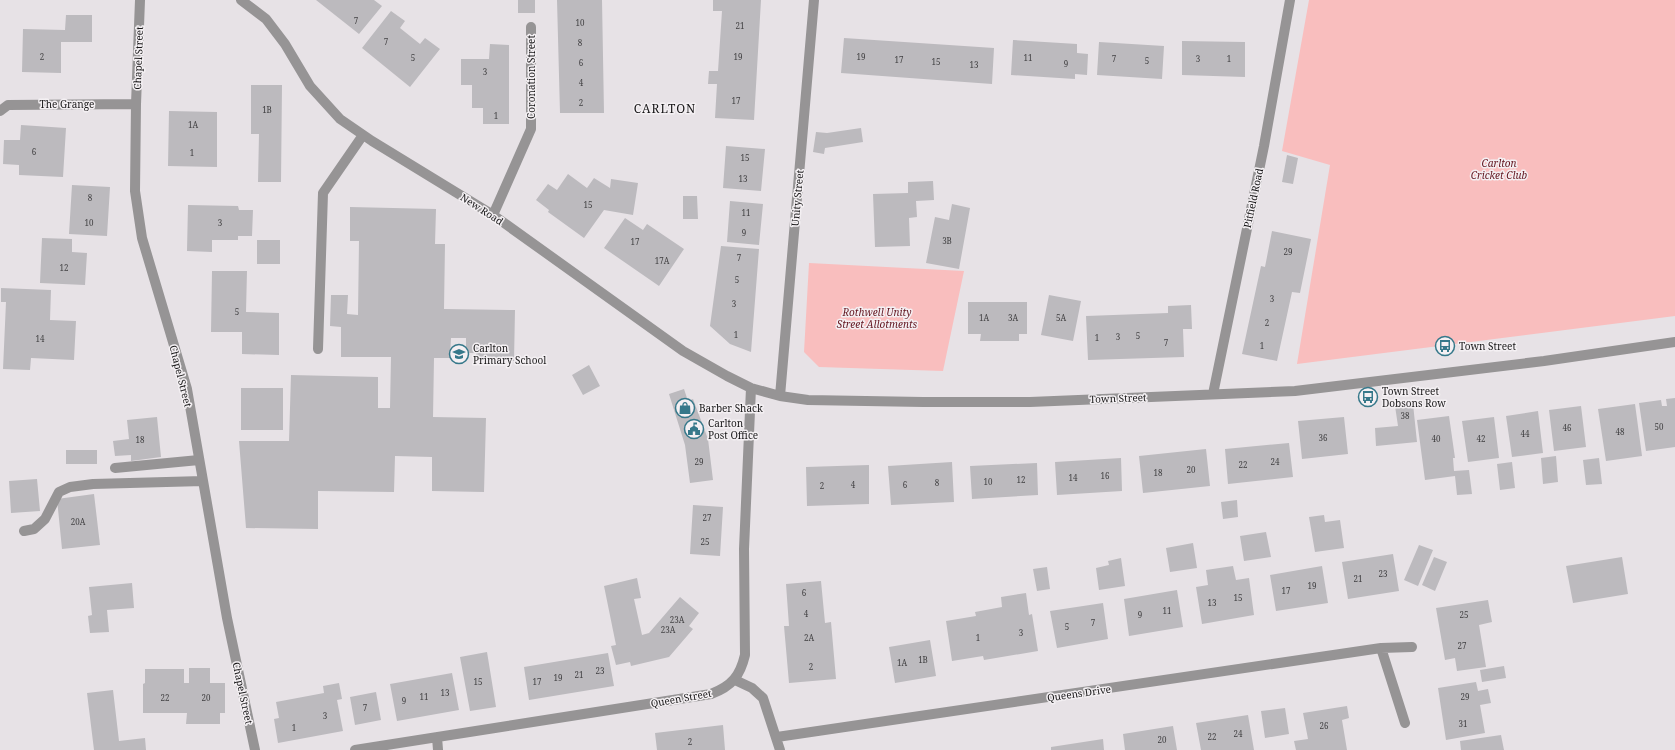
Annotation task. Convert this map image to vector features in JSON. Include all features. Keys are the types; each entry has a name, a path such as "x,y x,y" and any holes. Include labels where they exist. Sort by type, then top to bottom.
{"street":[{"name":"Chapel Street","path":"140,0 136,104 135,191 142,238 187,389 227,618 255,750"},
{"name":"New Road","path":"241,0 266,19 285,44 310,86 340,119 363,135 492,215 683,351 726,376 751,388"},
{"name":"Unity Street","path":"780,396 814,0"},
{"name":"Pitfield Road","path":"1213,394 1264,146 1290,0"},
{"name":"Coronation Street","path":"492,215 531,130 531,27"},
{"name":"The Grange","path":"0,111 8,105 136,104"},
{"path":"318,349 323,193 363,135"},
{"name":"Town Street","path":"751,388 780,396 808,400 923,402 1030,402 1295,391 1414,378 1675,342"},
{"name":"Queen Street","path":"356,750 711,694 724,689 734,680 742,668 745,655 744,549 751,388"},
{"path":"115,468 199,460"},
{"path":"24,531 34,529 46,519 59,492 70,486 203,481"},
{"name":"Queens Drive","path":"777,737 1381,648 1412,646"},
{"path":"1381,648 1405,723"},
{"path":"734,680 752,688 763,698 780,750"},
{"path":"437,737 438,750"}],"green space":[{"name":"Carlton Cricket Club","path":"1309,0 1675,0 1675,316 1297,364 1330,165 1282,151"},
{"name":"Rothwell Unity Street Allotments","path":"809,263 964,271 943,371 819,367 804,352"}],"building":[{"path":"316,0 374,0 382,6 359,34"},
{"path":"518,0 535,0 535,13 518,13"},
{"path":"557,0 602,0 604,113 560,113"},
{"path":"713,0 761,0 754,120 715,118 717,84 708,84 709,71 718,71 722,11 713,11"},
{"path":"391,11 405,21 400,28 420,44 425,38 440,49 410,87 362,48"},
{"path":"66,15 92,15 92,42 61,42 61,73 22,72 23,29 65,30"},
{"path":"844,38 994,48 992,84 841,73"},
{"path":"1013,40 1077,44 1077,53 1088,54 1087,75 1075,74 1075,79 1011,75"},
{"path":"1182,41 1245,42 1245,77 1182,75"},
{"path":"1099,42 1164,46 1162,79 1097,75"},
{"path":"490,44 509,45 509,124 483,124 483,108 472,108 472,85 461,85 461,59 489,59"},
{"path":"251,85 282,85 281,182 258,182 259,134 251,134"},
{"path":"169,111 217,112 217,167 168,166"},
{"path":"21,125 66,128 63,177 19,175 19,165 3,164 4,140 20,140"},
{"path":"861,128 863,142 825,148 824,154 813,152 816,132 827,133"},
{"path":"726,146 765,149 761,191 723,188"},
{"path":"1287,155 1298,158 1293,184 1282,182"},
{"path":"568,174 587,188 594,178 610,188 611,179 638,183 633,215 604,210 584,238 548,212 549,210 536,200 548,184 557,190"},
{"path":"933,181 934,200 916,201 917,217 909,218 910,246 875,247 873,194 908,193 908,182"},
{"path":"72,185 110,187 107,236 69,234"},
{"path":"683,196 697,196 698,219 683,219"},
{"path":"730,201 763,204 759,245 727,242"},
{"path":"952,204 970,208 959,269 926,263 935,217 949,220"},
{"path":"188,205 238,206 239,210 253,210 252,236 238,236 238,240 212,240 212,252 187,251"},
{"path":"350,207 436,209 435,244 445,244 444,309 515,310 514,361 476,360 476,353 466,353 466,338 451,338 450,358 434,358 433,417 486,418 484,492 432,491 432,457 395,456 394,492 318,491 318,529 246,528 239,441 289,441 291,375 378,377 378,408 390,408 391,357 341,357 341,327 330,326 331,295 348,295 347,314 358,315 359,241 350,241"},
{"path":"625,218 643,230 647,224 684,249 659,286 604,248"},
{"path":"1272,231 1311,239 1300,293 1292,292 1277,361 1242,354 1261,266 1265,267"},
{"path":"42,238 72,239 72,252 87,253 85,285 40,283"},
{"path":"257,240 280,240 280,264 257,264"},
{"path":"721,246 759,249 751,352 730,344 710,326"},
{"path":"212,271 247,271 246,312 279,313 279,355 242,354 242,332 211,332"},
{"path":"1,288 51,290 50,320 76,321 74,360 31,358 30,370 3,369 6,302 1,302"},
{"path":"1049,295 1081,301 1073,341 1041,335"},
{"path":"968,302 1027,302 1027,334 1019,334 1019,341 980,341 981,334 968,334"},
{"path":"1191,305 1192,329 1183,329 1184,357 1088,360 1086,316 1168,313 1168,306"},
{"path":"589,365 600,386 583,395 572,375"},
{"path":"241,388 283,388 283,430 241,430"},
{"path":"684,389 688,401 693,399 708,439 713,480 690,483 685,445 669,394"},
{"path":"1675,398 1675,447 1646,451 1639,403 1661,400 1662,406 1667,406 1666,399"},
{"path":"1413,404 1417,442 1376,446 1375,428 1398,426 1395,406"},
{"path":"1635,404 1642,456 1606,461 1598,409"},
{"path":"1581,406 1586,447 1554,451 1549,410"},
{"path":"1538,411 1543,453 1512,457 1506,416"},
{"path":"1449,416 1455,458 1453,458 1454,471 1469,470 1472,494 1457,495 1455,476 1425,480 1417,420"},
{"path":"157,417 161,457 131,461 131,455 115,456 113,441 129,439 127,420"},
{"path":"1344,417 1348,454 1302,459 1298,421"},
{"path":"1494,417 1499,458 1468,462 1462,421"},
{"path":"1289,443 1293,477 1228,484 1225,449"},
{"path":"1206,449 1210,486 1143,493 1139,456"},
{"path":"66,450 97,450 97,464 66,464"},
{"path":"1556,456 1558,482 1543,484 1541,458"},
{"path":"1121,458 1122,491 1057,495 1055,462"},
{"path":"1599,458 1602,484 1586,485 1583,460"},
{"path":"952,462 954,502 891,505 888,466"},
{"path":"1512,462 1515,488 1500,490 1497,464"},
{"path":"1037,463 1038,495 972,499 970,466"},
{"path":"869,465 869,504 807,506 806,467"},
{"path":"37,479 40,511 11,513 9,481"},
{"path":"94,494 100,545 62,549 57,499"},
{"path":"1237,500 1238,517 1223,519 1221,502"},
{"path":"693,505 723,507 720,556 690,554"},
{"path":"1324,515 1325,522 1340,520 1344,548 1315,552 1309,517"},
{"path":"1266,532 1271,557 1244,561 1240,536"},
{"path":"1193,543 1197,568 1170,572 1166,548"},
{"path":"1419,545 1433,550 1418,586 1404,580"},
{"path":"1393,554 1399,591 1348,599 1342,562"},
{"path":"1434,557 1447,562 1435,591 1422,585"},
{"path":"1622,557 1628,594 1573,603 1566,566"},
{"path":"1121,558 1125,586 1099,590 1096,568 1109,565 1108,561"},
{"path":"1233,566 1236,580 1249,578 1254,615 1202,624 1196,587 1208,585 1206,570"},
{"path":"1322,566 1328,603 1276,611 1270,575"},
{"path":"1047,567 1050,589 1037,591 1033,569"},
{"path":"637,578 641,598 634,599 642,635 649,633 680,597 699,613 689,626 693,629 669,657 631,666 630,662 616,665 611,646 616,645 604,586"},
{"path":"821,581 825,623 831,622 836,679 789,683 784,626 789,626 786,584"},
{"path":"132,583 134,608 107,610 109,632 90,633 88,616 92,615 89,587"},
{"path":"1177,590 1183,627 1129,636 1124,599"},
{"path":"1026,593 1029,615 1032,614 1038,651 984,660 983,656 952,661 946,621 976,616 975,612 1002,607 1001,597"},
{"path":"1488,600 1492,622 1479,625 1486,667 1457,671 1455,658 1445,660 1436,608"},
{"path":"1103,603 1108,639 1057,648 1050,611"},
{"path":"930,640 936,676 895,683 889,647"},
{"path":"487,652 496,707 470,711 460,657"},
{"path":"608,653 614,686 529,700 524,667"},
{"path":"1504,666 1506,678 1482,682 1480,670"},
{"path":"189,668 210,668 210,683 225,683 225,713 220,713 220,724 186,724 187,713 143,713 143,684 145,683 145,669 184,669 184,683 189,683"},
{"path":"452,673 459,710 397,721 390,684"},
{"path":"1476,682 1478,691 1488,689 1491,703 1480,705 1485,733 1446,740 1438,688"},
{"path":"339,683 342,699 337,700 343,731 278,743 274,719 279,718 276,702 324,693 323,686"},
{"path":"113,690 119,741 145,738 146,750 94,750 87,693"},
{"path":"376,692 381,720 355,725 350,697"},
{"path":"1347,706 1349,718 1342,720 1347,750 1296,750 1294,741 1308,739 1303,713"},
{"path":"1285,708 1289,734 1265,738 1261,711"},
{"path":"1248,715 1254,750 1201,750 1196,723"},
{"path":"723,725 725,750 657,750 655,733"},
{"path":"1173,726 1177,750 1125,750 1123,734"},
{"path":"1501,735 1504,750 1461,750 1460,741"},
{"path":"1103,739 1104,750 1051,750 1051,747"}],"place":[{"name":"Town Street","path":"1445,346"},
{"name":"Carlton Primary School","path":"459,354"},
{"name":"Town Street Dobsons Row","path":"1368,397"},
{"name":"Barber Shack","path":"685,408"},
{"name":"Carlton Post Office","path":"694,429"}],"district":[{"name":"CARLTON","path":"665,109"}]}
